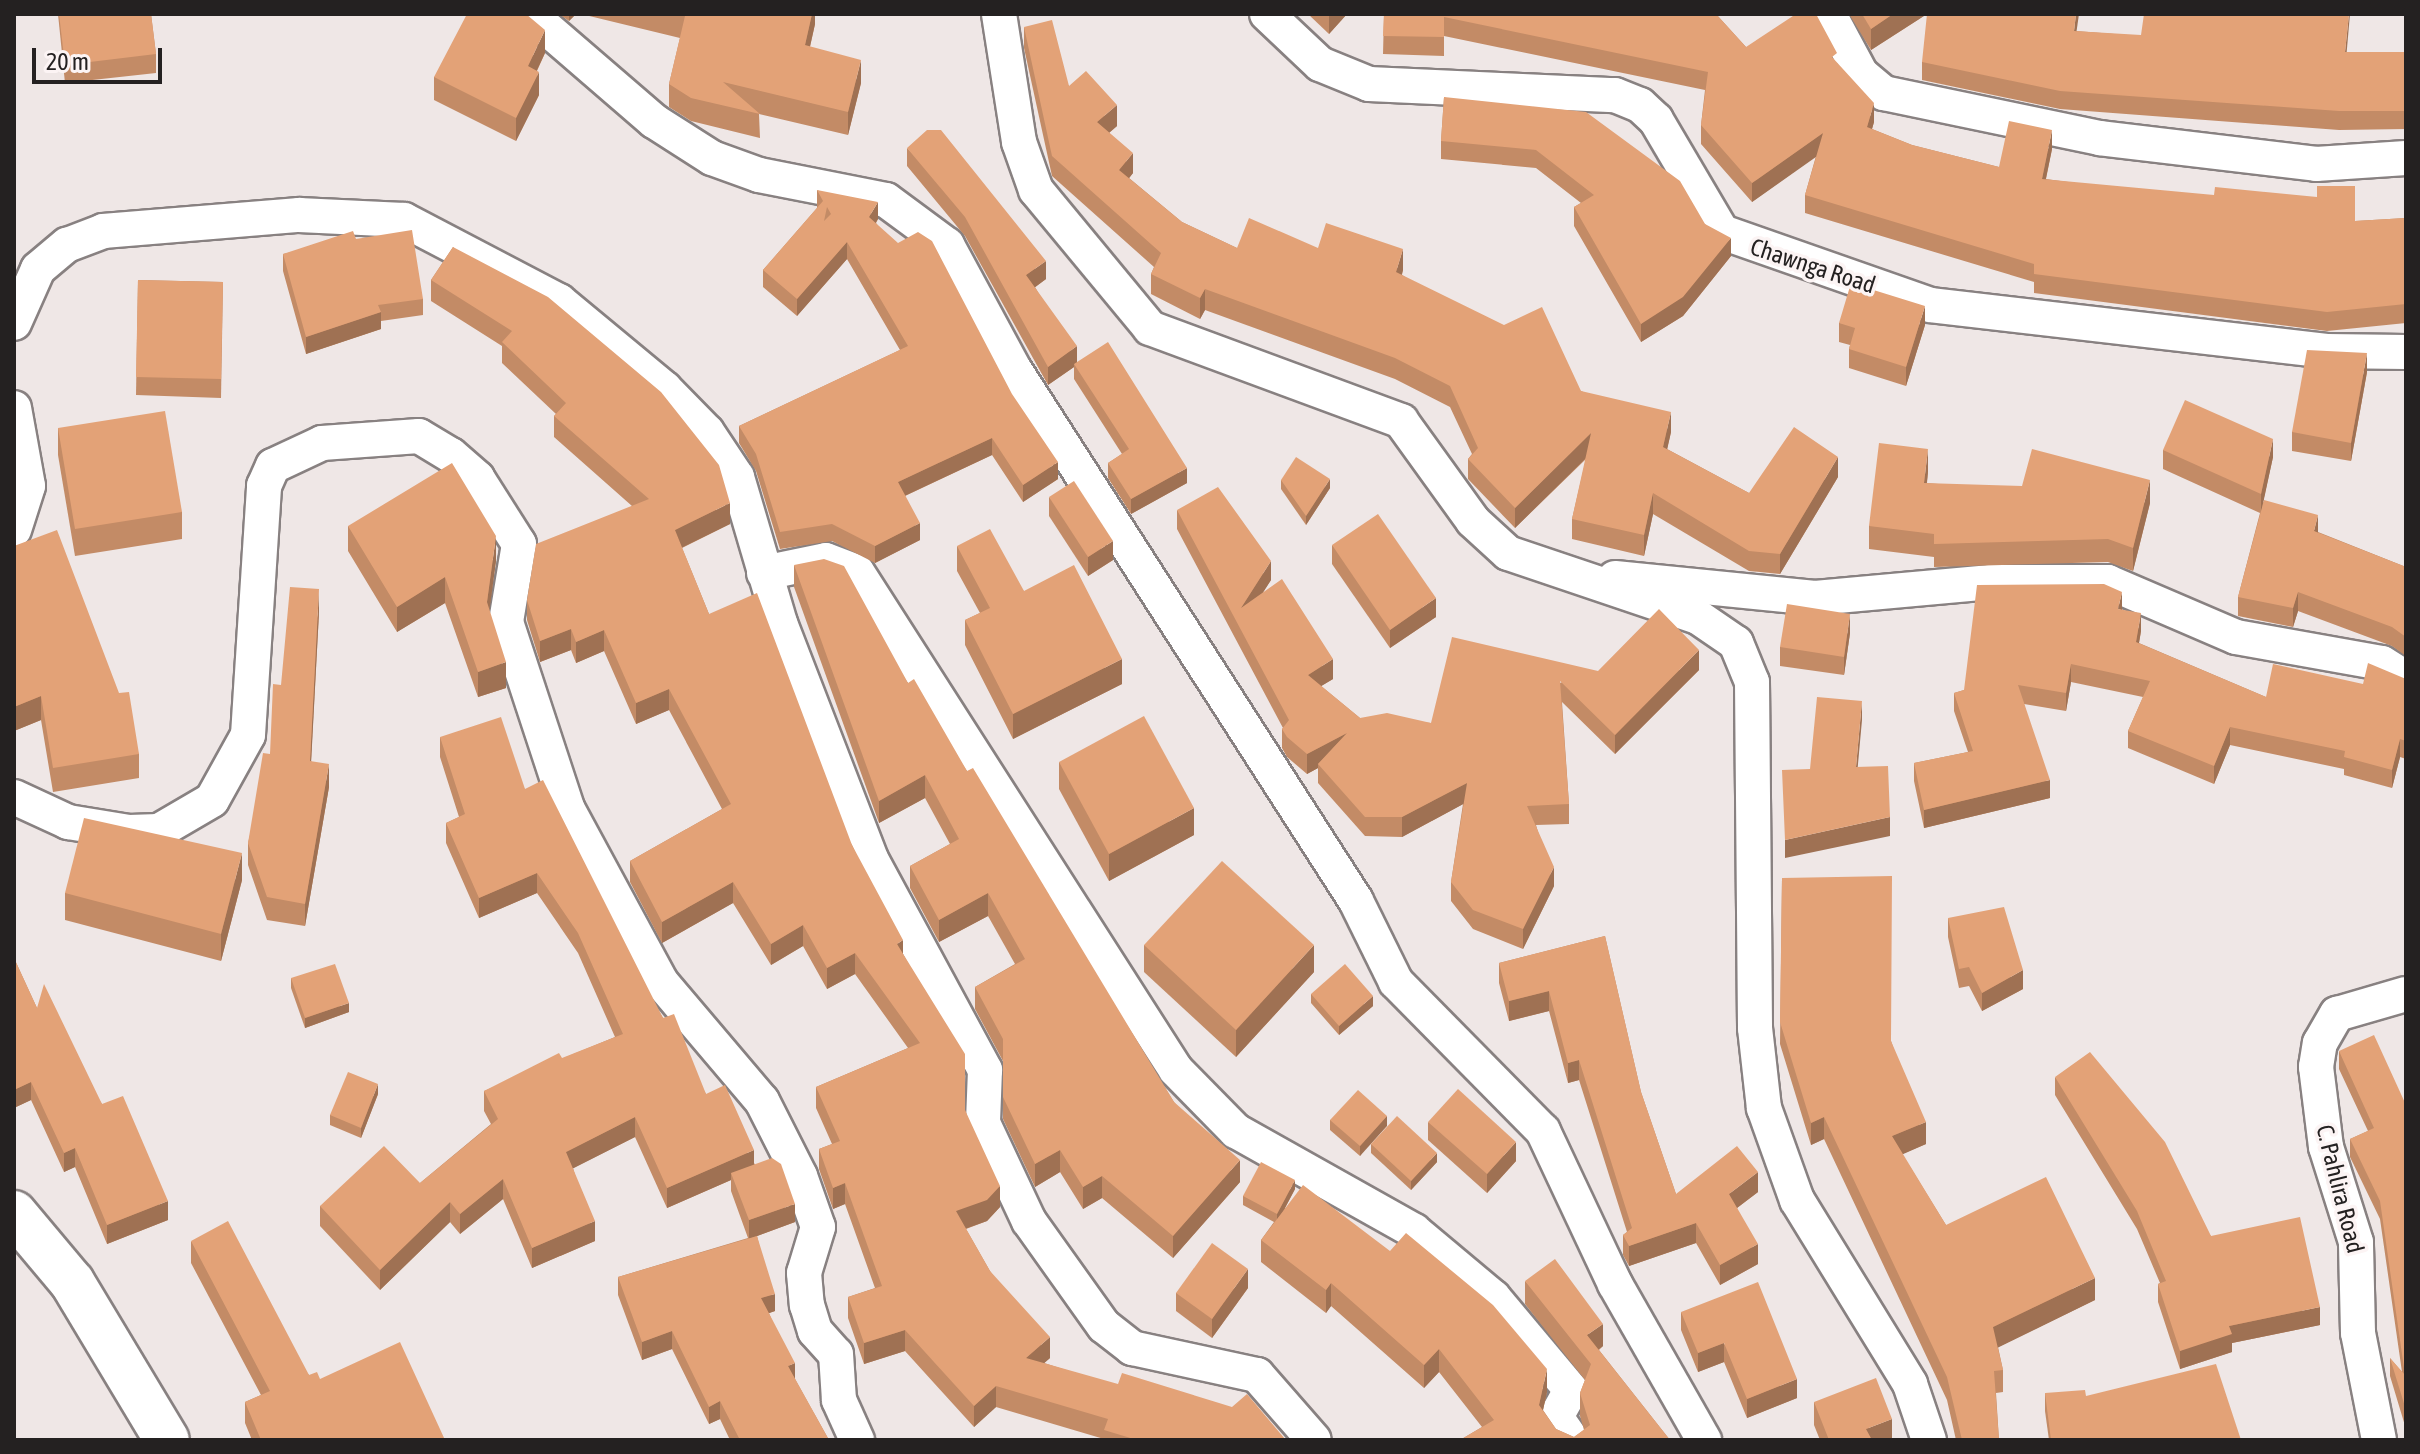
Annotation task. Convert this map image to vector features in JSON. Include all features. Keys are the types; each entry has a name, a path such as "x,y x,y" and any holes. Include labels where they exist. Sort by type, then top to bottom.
{"street":[{"path":"530,14 654,121 712,158 886,200 937,233 1014,369 1282,780 1310,839 1356,901 1396,982 1543,1131 1615,1284 1704,1440"},
{"path":"999,14 1019,142 1036,190 1132,310 1174,342 1401,421 1490,538 1559,574 1698,617 1721,629 1748,663 1755,1028 1764,1108 1797,1200 1910,1384 1929,1440"},
{"name":"Chawnga Road","path":"1267,14 1320,64 1369,84 1615,95 1640,105 1656,120 1722,232 1930,305 2326,351 2406,352"},
{"path":"1829,14 1861,74 1899,97 2130,142 2316,164 2406,158"},
{"path":"14,323 38,269 67,245 103,231 299,215 404,220 559,301 676,400 737,477 764,573 871,859 985,1070 983,1123 1029,1221 1104,1326 1132,1348 1257,1375 1314,1440"},
{"path":"14,408 28,486 14,530"},
{"path":"14,797 68,822 129,832 159,831 212,800 248,735 264,486 273,466 322,443 419,436 451,455 477,478 519,544 506,622 567,808 661,982 762,1101 800,1176 818,1227 804,1273 807,1305 815,1331 836,1354 839,1400 857,1440"},
{"path":"764,573 826,560 857,572 1176,1070 1236,1131 1414,1231 1493,1297 1571,1390 1556,1417 1572,1440"},
{"path":"1559,574 1815,598 2006,581 2108,582 2236,637 2382,663 2406,678"},
{"name":"C. Pahlira Road","path":"2379,1440 2358,1333 2356,1242 2326,1147 2316,1067 2320,1043 2337,1014 2406,994"},
{"path":"14,1213 72,1282 167,1440"}],"building":[{"path":"59,14 151,14 156,54 65,65"},
{"path":"467,14 526,14 545,30 528,66 539,72 516,118 434,77"},
{"path":"675,14 812,14 805,45 861,60 848,112 723,82 760,114 691,98 669,84 685,16"},
{"path":"1384,14 1716,14 1746,47 1796,14 1816,14 1837,53 1832,57 1874,103 1867,127 1912,145 1999,167 2009,121 2052,130 2042,179 2214,195 2215,187 2317,197 2317,186 2355,186 2355,221 2406,218 2406,304 2327,312 2034,274 2034,264 1805,195 1823,133 1752,183 1701,125 1708,72 1444,17 1444,37 1383,36"},
{"path":"1862,14 1893,14 1871,29"},
{"path":"1927,14 2076,14 2074,31 2141,35 2144,14 2349,14 2345,52 2406,52 2406,111 2339,111 2060,91 1922,62"},
{"path":"1052,20 1069,86 1086,71 1117,105 1097,122 1133,153 1119,170 1182,222 1237,248 1249,218 1318,248 1326,223 1403,249 1396,272 1504,325 1542,307 1581,391 1671,412 1663,447 1749,493 1794,427 1838,457 1780,554 1749,551 1653,493 1644,535 1572,519 1591,433 1515,508 1468,459 1478,448 1450,386 1395,358 1205,289 1200,298 1151,274 1161,253 1052,156 1024,27"},
{"path":"1444,97 1586,112 1680,181 1705,224 1731,238 1683,297 1641,324 1574,207 1594,195 1536,150 1441,141"},
{"path":"927,130 941,130 1046,261 1026,275 1077,346 1048,367 965,217 907,148"},
{"path":"817,190 878,202 869,217 898,243 918,232 932,241 1012,394 1058,462 1023,485 992,438 898,482 920,523 875,546 832,524 780,532 756,454 739,426 908,346 847,242 797,299 763,270 823,201"},
{"path":"412,230 423,299 378,305 381,312 306,337 283,254 353,231 356,239"},
{"path":"453,247 548,297 661,392 719,465 730,503 675,530 709,614 757,593 852,845 903,940 897,944 965,1054 965,1110 1000,1186 987,1200 956,1211 990,1271 1050,1337 1026,1358 1118,1384 1122,1373 1232,1407 1247,1394 1284,1440 1137,1440 1104,1430 1108,1419 996,1386 974,1406 905,1330 864,1343 848,1297 882,1286 845,1183 833,1188 819,1149 840,1141 816,1087 920,1043 855,953 827,968 803,925 771,944 733,882 662,922 630,861 731,804 669,689 636,703 604,630 576,642 571,629 540,641 527,600 536,544 649,499 554,416 566,403 502,342 512,331 431,280"},
{"path":"138,280 223,282 221,379 136,377"},
{"path":"1851,283 1925,306 1906,367 1849,349 1855,328 1839,323"},
{"path":"1108,342 1187,468 1131,499 1108,463 1129,449 1074,364"},
{"path":"2307,350 2367,353 2351,443 2292,432"},
{"path":"2185,400 2273,439 2261,494 2163,450"},
{"path":"165,411 182,512 75,529 58,428"},
{"path":"1879,443 1928,449 1924,483 2022,486 2032,449 2150,480 2133,548 2108,539 1934,544 1934,534 1869,526"},
{"path":"1296,457 1330,479 1306,516 1281,480"},
{"path":"452,463 496,536 487,602 506,662 478,672 445,577 397,607 348,526"},
{"path":"1074,481 1113,541 1088,557 1049,497"},
{"path":"1218,487 1271,561 1241,608 1282,579 1333,659 1308,675 1360,718 1387,713 1431,723 1452,637 1598,671 1659,609 1699,650 1615,735 1560,681 1569,804 1527,806 1554,867 1523,929 1473,910 1451,882 1467,783 1402,817 1365,817 1318,764 1347,733 1307,754 1287,737 1282,729 1289,720 1177,510"},
{"path":"2264,500 2318,515 2314,531 2406,567 2406,637 2392,627 2298,592 2293,608 2238,597"},
{"path":"1378,514 1436,598 1390,630 1332,545"},
{"path":"990,529 1024,591 1074,565 1122,659 1013,714 965,620 990,608 957,546"},
{"path":"57,530 119,693 129,692 139,754 53,768 41,696 14,707 14,546"},
{"path":"824,559 844,566 908,683 914,679 967,771 973,768 1174,1102 1240,1160 1173,1236 1102,1176 1083,1187 1060,1150 1035,1164 1003,1097 1003,1039 975,987 1025,959 988,893 939,920 910,866 959,839 925,775 879,801 794,565"},
{"path":"2104,584 2122,592 2118,609 2141,613 2136,642 2266,697 2273,664 2363,684 2368,663 2406,679 2406,741 2400,739 2392,770 2344,757 2345,751 2230,727 2214,766 2128,731 2150,681 2071,664 2066,693 2018,685 2050,780 1924,810 1914,763 1973,751 1954,693 1964,690 1977,585"},
{"path":"290,587 319,589 310,761 329,764 305,904 267,897 248,843 263,753 270,754 273,684 281,685"},
{"path":"1787,604 1850,614 1844,657 1780,647"},
{"path":"1817,697 1862,701 1856,767 1888,766 1890,817 1785,840 1782,770 1810,769"},
{"path":"1144,716 1194,808 1109,854 1059,762"},
{"path":"501,717 525,789 543,780 663,1018 674,1014 706,1094 725,1085 754,1150 667,1188 635,1117 566,1152 595,1221 532,1248 503,1179 460,1214 450,1202 380,1270 320,1206 384,1146 420,1183 498,1119 484,1091 559,1053 562,1058 623,1034 578,933 537,873 479,898 446,823 465,814 440,737"},
{"path":"84,818 242,853 221,934 65,893"},
{"path":"1222,861 1314,945 1236,1030 1144,945"},
{"path":"1892,876 1891,1041 1926,1122 1892,1136 1946,1225 2046,1177 2095,1278 1993,1327 2003,1370 1994,1371 1999,1440 1962,1440 1947,1377 1824,1117 1811,1123 1780,1022 1782,878"},
{"path":"2004,907 2023,970 1982,993 1969,967 1959,969 1948,918"},
{"path":"1605,936 1641,1092 1676,1194 1737,1146 1758,1172 1729,1194 1758,1244 1720,1265 1696,1223 1629,1246 1623,1235 1632,1228 1579,1060 1568,1063 1549,991 1509,1001 1499,963"},
{"path":"14,958 37,1008 44,984 102,1104 123,1096 168,1201 107,1225 75,1148 64,1153 31,1082 16,1089"},
{"path":"335,964 349,1003 305,1018 291,978"},
{"path":"1345,964 1373,996 1339,1026 1311,994"},
{"path":"2374,1035 2406,1105 2406,1410 2390,1358 2405,1375 2380,1201 2350,1139 2374,1128 2339,1051"},
{"path":"2090,1052 2165,1142 2211,1236 2300,1217 2320,1307 2229,1326 2232,1334 2180,1351 2158,1284 2166,1281 2137,1211 2055,1077"},
{"path":"348,1072 378,1084 361,1128 330,1115"},
{"path":"1458,1089 1516,1142 1487,1174 1428,1122"},
{"path":"1358,1090 1387,1116 1360,1146 1330,1120"},
{"path":"1397,1116 1437,1153 1411,1181 1371,1144"},
{"path":"772,1158 781,1164 795,1204 749,1220 731,1173"},
{"path":"1261,1162 1295,1180 1277,1214 1243,1196"},
{"path":"1303,1185 1390,1251 1406,1233 1493,1305 1547,1369 1539,1405 1556,1429 1574,1437 1590,1425 1580,1393 1591,1364 1525,1281 1555,1259 1603,1324 1587,1335 1670,1440 1460,1440 1494,1420 1439,1349 1424,1365 1331,1283 1326,1290 1261,1240"},
{"path":"228,1221 309,1375 317,1372 320,1379 400,1342 445,1440 261,1440 245,1402 270,1391 191,1241"},
{"path":"757,1236 775,1294 761,1298 795,1363 788,1366 829,1440 740,1440 720,1401 709,1407 672,1331 642,1342 618,1277"},
{"path":"1212,1243 1248,1269 1212,1319 1176,1293"},
{"path":"1758,1282 1797,1379 1747,1399 1724,1343 1698,1353 1681,1312"},
{"path":"2216,1364 2241,1440 2051,1440 2045,1393 2085,1390 2086,1396"},
{"path":"1876,1378 1892,1419 1866,1429 1872,1440 1829,1440 1814,1402"}]}
